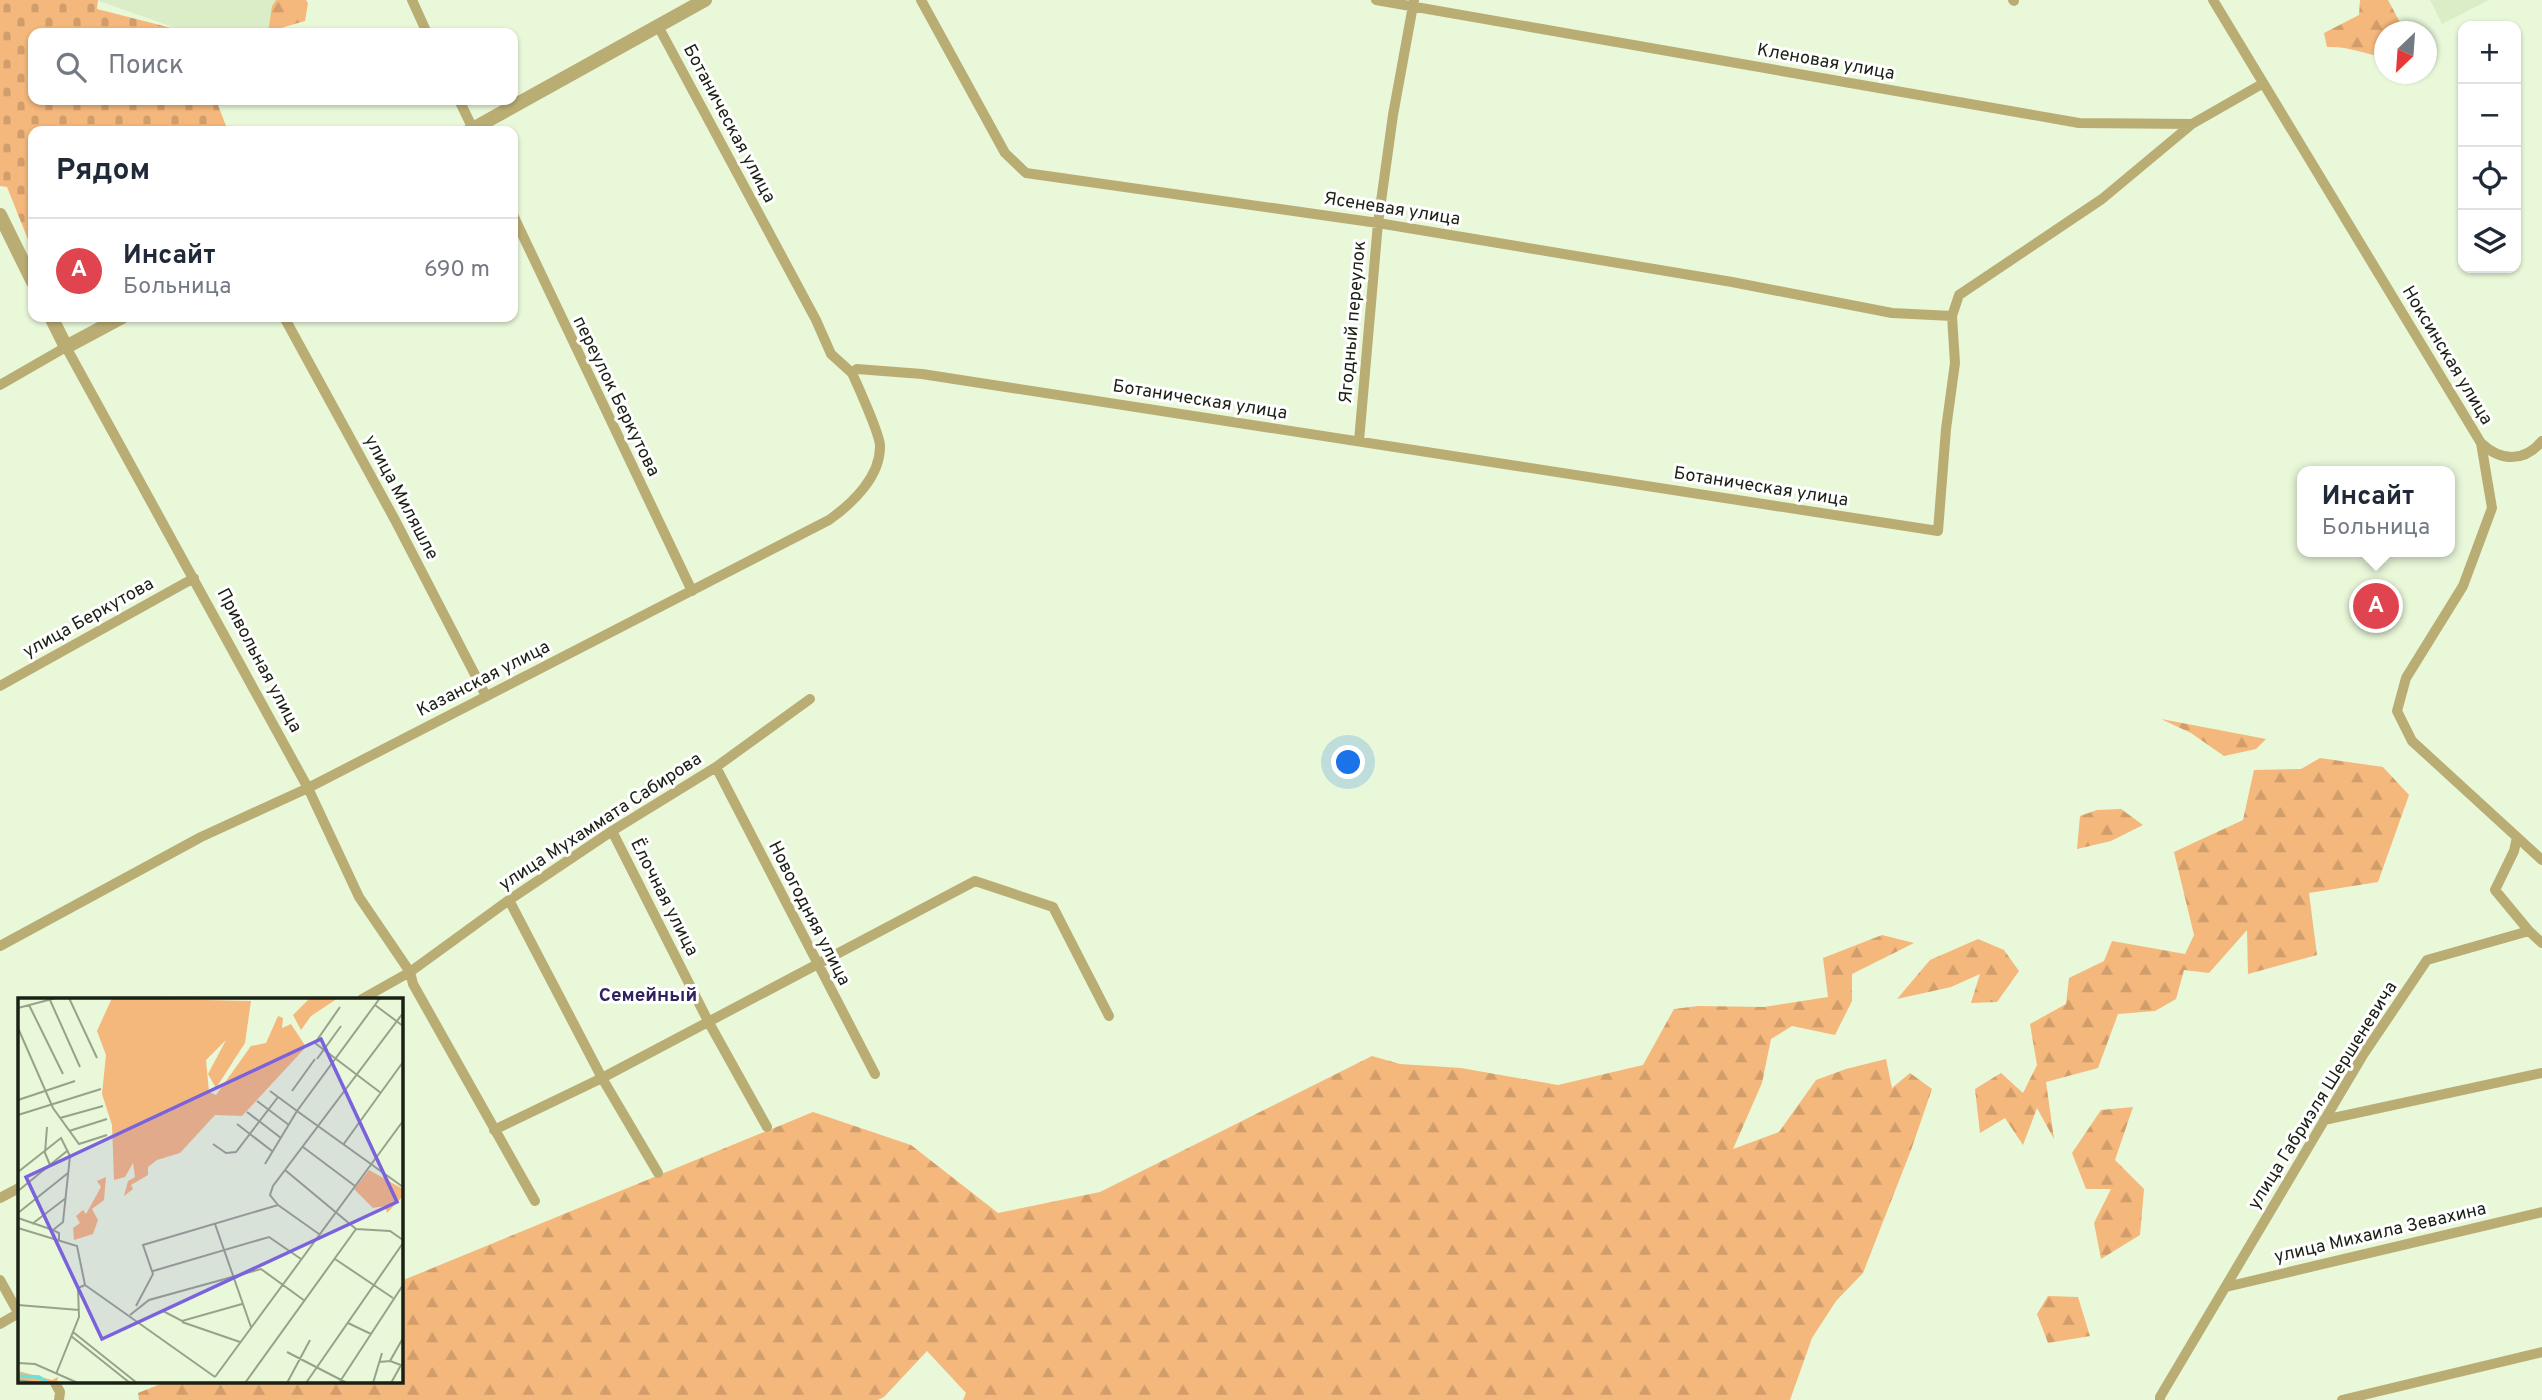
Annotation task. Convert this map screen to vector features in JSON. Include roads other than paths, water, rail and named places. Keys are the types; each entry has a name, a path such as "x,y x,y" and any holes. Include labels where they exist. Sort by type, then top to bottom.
{"street":[{"path":"412,0 425,28"},
{"path":"481,126 705,0"},
{"name":"Ясеневая улица","path":"921,0 1005,153 1026,173 1378,223 1732,282 1892,313 1952,316"},
{"name":"Кленовая улица","path":"1376,0 1413,3 2079,123 2192,124"},
{"name":"Ноксинская улица","path":"2213,0 2380,273 2480,443 2492,509 2463,586 2406,678 2397,712 2412,741 2542,860"},
{"name":"Ягодный переулок","path":"1359,440 1378,223 1393,114 1413,3"},
{"name":"Ботаническая улица","path":"658,26 816,320 831,354 852,373 857,369 922,374 1938,531 1946,429 1955,363 1952,316"},
{"path":"1952,316 1959,295 2102,199 2192,124 2262,83"},
{"path":"461,105 470,126"},
{"path":"0,215 28,272"},
{"name":"переулок Беркутова","path":"518,226 692,591"},
{"name":"Привольная улица","path":"54,322 308,788 359,897 410,972 413,984 535,1201"},
{"path":"0,386 113,322"},
{"name":"улица Миляшле","path":"287,322 395,520 486,696"},
{"name":"Казанская улица","path":"0,946 201,837 308,788 829,520 859,493 877,468 880,443 852,373"},
{"path":"2480,443 2491,453 2503,458 2516,458 2533,451 2542,441"},
{"name":"улица Беркутова","path":"0,686 194,578"},
{"name":"улица Мухаммата Сабирова","path":"410,972 509,900 612,831 716,767 810,699"},
{"name":"Новогодняя улица","path":"716,767 875,1074"},
{"name":"Ёлочная улица","path":"612,831 708,1021 768,1127"},
{"path":"2517,837 2514,851 2495,890 2542,943"},
{"path":"494,1130 602,1078 975,881 1053,906 1109,1016"},
{"path":"509,900 602,1078 658,1173"},
{"name":"улица Габриэля Шершеневича","path":"2160,1400 2363,1055 2427,960 2529,931"},
{"path":"364,998 410,972"},
{"path":"2324,1121 2542,1073"},
{"path":"0,1198 18,1189"},
{"name":"улица Михаила Зевахина","path":"2226,1287 2542,1212"},
{"path":"0,1280 18,1312"},
{"path":"0,1324 18,1315"},
{"path":"2342,1400 2542,1352"}],"place":[{"name":"Инсайт","path":"2376,606"}],"district":[{"name":"Семейный","path":"648,994"}]}
